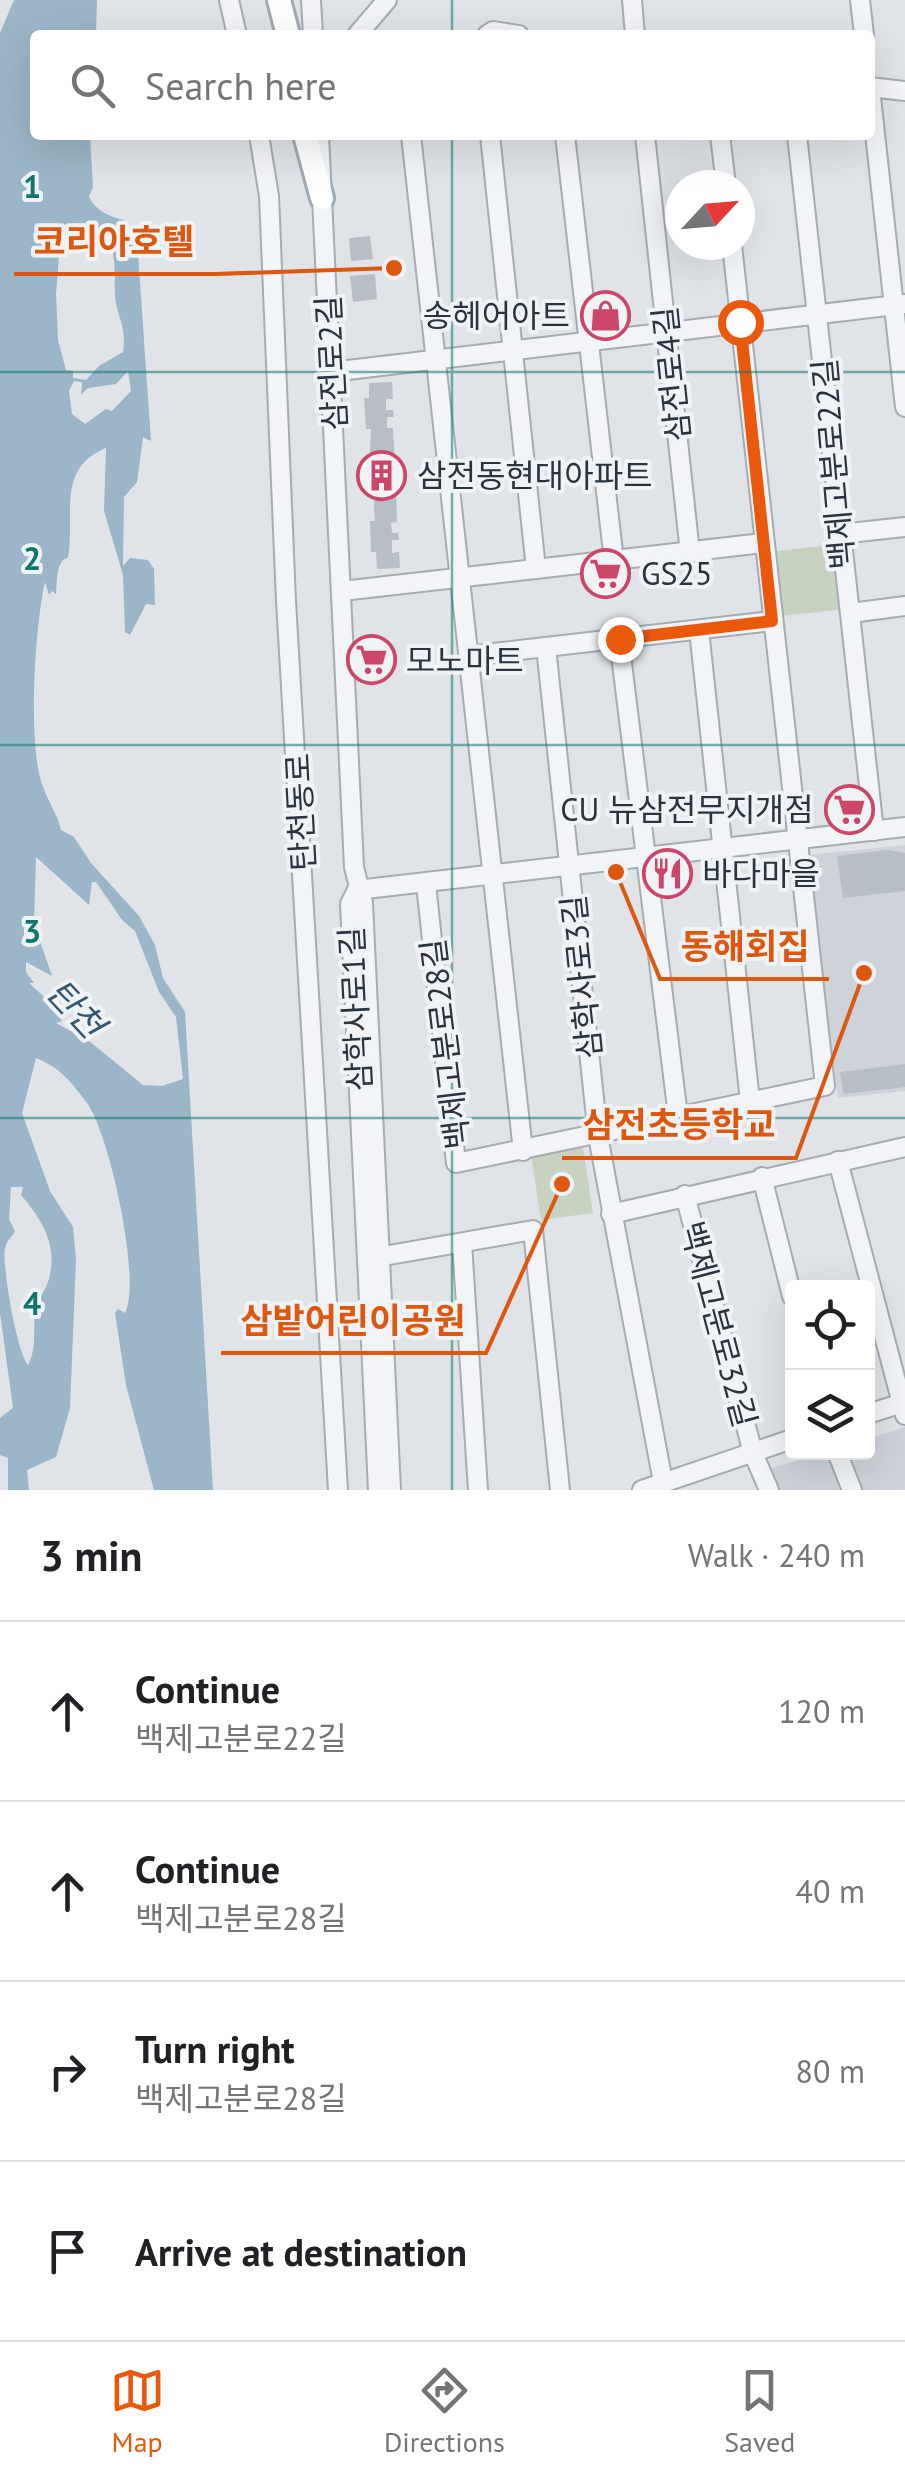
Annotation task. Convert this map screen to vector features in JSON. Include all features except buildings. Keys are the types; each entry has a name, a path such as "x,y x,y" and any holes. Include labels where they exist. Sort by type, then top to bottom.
{"main road":[{"path":"279,0 287,30"},
{"path":"307,140 322,198"}],"street":[{"path":"229,0 236,30"},
{"path":"312,0 313,30"},
{"path":"361,30 388,0"},
{"path":"632,0 634,30"},
{"path":"860,0 863,30"},
{"path":"875,88 905,91"},
{"path":"875,125 899,305 905,407"},
{"name":"탄천동로","path":"260,140 269,196 286,600 338,1490"},
{"name":"삼전로2길","path":"319,140 357,890"},
{"path":"412,140 458,577"},
{"path":"491,140 536,570"},
{"path":"565,140 614,561"},
{"name":"삼전로4길","path":"646,140 690,553"},
{"path":"721,140 724,170"},
{"name":"백제고분로22길","path":"798,140 851,613"},
{"path":"523,1151 826,1086 734,260"},
{"name":"백제고분로22길","path":"331,372 899,305"},
{"path":"840,534 905,527"},
{"path":"342,591 764,544"},
{"name":"백제고분로28길","path":"426,884 456,1163 523,1151 458,577"},
{"path":"874,831 851,613 905,606"},
{"path":"468,656 772,621"},
{"path":"699,630 750,1101"},
{"path":"620,639 678,1116"},
{"name":"삼학사로3길","path":"546,647 598,1136 663,1482"},
{"path":"357,890 905,827"},
{"name":"삼학사로1길","path":"357,890 363,902 378,1490"},
{"name":"백제고분로32길","path":"611,1214 762,1177 905,1148"},
{"path":"838,1161 904,1407 875,1413"},
{"path":"762,1177 788,1280"},
{"name":"백제고분로32길","path":"685,1195 753,1453 769,1490"},
{"path":"373,1258 534,1230 560,1490"},
{"path":"462,1242 478,1490"},
{"name":"삼학사로1길","path":"373,1258 391,1490"},
{"name":"백제고분로32길","path":"642,1490 663,1482 688,1483 785,1442"},
{"path":"840,1460 852,1490"}],"shaded area":[{"path":"905,845 905,1091 838,1098 808,855"},
{"path":"905,1427 905,1490 778,1490 769,1469 799,1460 875,1460 875,1437"}],"green space":[{"path":"839,544 846,609 780,616 770,552"},
{"path":"583,1148 593,1213 541,1220 531,1155"}],"water":[{"name":"탄천","path":"14,0 97,0 96,30 30,30 30,140 90,140 93,187 89,197 104,213 124,220 137,239 151,441 143,437 137,482 124,497 123,566 130,558 148,560 154,569 155,605 146,604 130,635 125,632 123,575 104,511 106,448 91,456 75,478 69,551 58,570 56,594 52,591 49,595 45,582 36,655 35,744 43,787 61,830 74,837 91,863 139,916 155,945 163,978 185,1012 213,1490 154,1490 126,1385 115,1313 118,1309 125,1313 129,1271 121,1207 105,1144 96,1119 71,1083 36,1058 22,1113 50,1191 73,1227 76,1260 70,1408 56,1457 27,1470 29,1490 8,1490 8,1458 0,1455 0,1418 13,1408 0,1313 0,33","holes":["76,231 108,239 124,335 123,352 99,366 86,380 73,378 73,371 66,370 58,340 60,242 67,239 76,244","128,371 131,391 112,411 106,409 85,424 72,414 69,391 74,381 82,382 81,395 88,388 116,384","36,857 89,905 92,882 96,882 122,920 135,931 159,992 176,1017 183,1079 162,1086 143,1085 89,1041 56,1023 62,1021 55,1007 29,983 34,983 26,972 26,962 52,976 34,924","11,1187 23,1187 21,1195 42,1225 52,1257 48,1282 36,1308 34,1346 28,1365 15,1326 5,1258 5,1249 15,1231 9,1219"]}],"place":[{"name":"코리아호텔","path":"394,268"},
{"name":"송헤어아트","path":"605,315"},
{"name":"삼전동현대아파트","path":"382,475"},
{"name":"GS25","path":"606,573"},
{"name":"모노마트","path":"371,660"},
{"name":"CU 뉴삼전무지개점","path":"849,809"},
{"name":"동해회집","path":"616,872"},
{"name":"바다마을","path":"667,873"},
{"name":"삼전초등학교","path":"864,973"},
{"name":"삼밭어린이공원","path":"562,1184"}],"route":[{"path":"620,639 772,621 740,322"}]}
